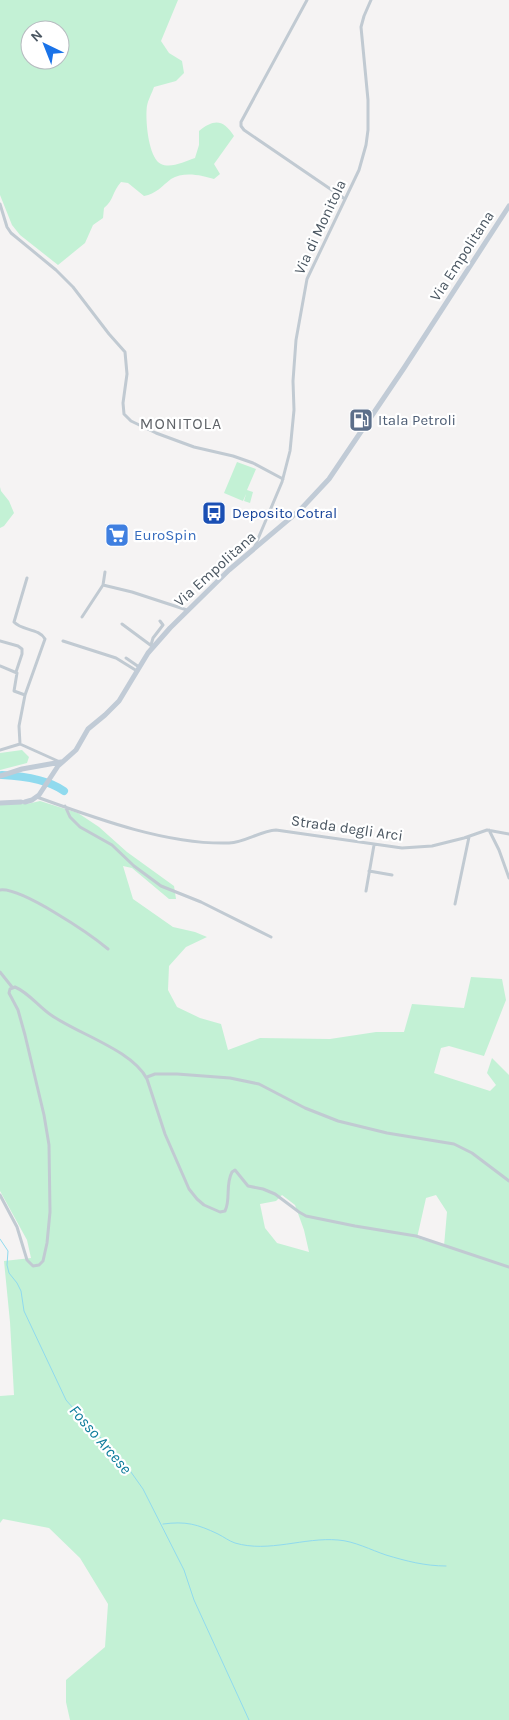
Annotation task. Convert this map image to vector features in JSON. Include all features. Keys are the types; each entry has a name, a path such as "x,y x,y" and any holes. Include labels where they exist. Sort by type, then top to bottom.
{"main road":[{"name":"Via Empolitana","path":"39,795 61,762 74,752 88,729 119,701 152,646 229,570 301,509 329,479 399,376 509,206"},
{"path":"0,776 22,769 61,762"},
{"path":"43,765 49,768 52,774"},
{"path":"0,803 23,802 39,795"}],"street":[{"path":"307,0 241,122 241,126 346,199"},
{"name":"Via di Monitola","path":"254,549 283,478 292,443 295,355 298,324 306,281 346,199 362,161 368,136 368,95 361,29 364,16 372,0"},
{"path":"0,204 7,227 11,233 56,270 73,287 108,334 125,352 127,374 124,414 131,421 156,434 194,447 233,456 253,463 283,478"},
{"path":"82,617 103,585 105,572"},
{"path":"20,744 19,726 25,695 45,639 41,634 18,626 14,622 27,578"},
{"path":"103,585 135,592 187,610"},
{"path":"122,624 152,646 153,638 163,625 160,621"},
{"path":"0,641 22,649 16,672 14,691 25,695"},
{"path":"63,641 116,658 138,670"},
{"path":"126,658 138,670"},
{"path":"0,666 16,672"},
{"path":"0,750 20,744 61,762"},
{"name":"Strada degli Arci","path":"39,795 121,825 203,843 241,842 269,831 280,830 394,848 424,847 489,830 509,834"},
{"path":"65,806 70,817 78,826 112,845 134,866 159,884 201,902 271,937"},
{"path":"489,830 499,850 509,878"},
{"path":"456,904 469,836"},
{"path":"366,890 374,845"},
{"path":"369,871 392,875"},
{"path":"0,890 14,891 27,897 80,928 108,949"},
{"path":"0,972 12,987 16,987 54,1017 115,1050 138,1067 147,1077 165,1134 179,1163 185,1182 195,1197 208,1207 220,1212 226,1210 228,1182 232,1172 235,1170 248,1186 275,1194 306,1216 352,1226 413,1235 509,1267"},
{"path":"0,1195 17,1227 28,1261 33,1266 39,1265 44,1260 46,1253 49,1222 49,1145 25,1034 18,1010 9,993 12,987"},
{"path":"147,1077 157,1074 177,1074 230,1078 259,1084 305,1108 342,1122 387,1133 454,1144 472,1153 509,1182"}],"green space":[{"path":"0,0 178,0 161,41 169,53 182,61 184,73 176,81 154,87 146,112 150,146 153,154 161,164 169,166 178,164 195,158 199,145 199,131 209,124 222,124 234,136 214,164 220,174 214,179 204,176 181,175 171,179 155,192 144,196 128,183 121,182 110,202 104,208 103,218 93,225 85,243 58,265 20,235 12,225 0,195"},
{"path":"237,462 256,469 247,490 253,492 250,503 244,501 246,494 243,501 224,493"},
{"path":"0,487 14,513 4,526 0,528"},
{"path":"22,750 29,757 27,763 0,770 0,753"},
{"path":"40,801 78,813 99,827 127,852 174,886 176,899 169,899 132,868 123,866 133,899 173,927 207,937 186,947 169,966 168,990 177,1007 200,1018 221,1024 228,1050 260,1038 330,1039 376,1032 404,1032 412,1004 464,1008 471,977 502,979 506,1000 484,1056 449,1046 441,1048 434,1073 490,1091 496,1085 487,1073 492,1058 509,1075 509,1720 70,1720 66,1702 66,1680 105,1647 108,1604 80,1558 49,1528 3,1519 0,1523 0,1396 14,1395 4,1261 31,1258 27,1240 0,1191 0,804 27,804","holes":["282,1195 295,1205 309,1252 277,1243 265,1228 260,1204 276,1201","436,1195 447,1212 444,1246 417,1238 426,1198"]}],"waterway":[{"path":"2,775 34,779 64,791"},
{"name":"Fosso Arcese","path":"0,1239 8,1251 7,1265 9,1273 21,1291 24,1311 66,1400 121,1458 143,1489 184,1570 194,1600 249,1720"},
{"path":"163,1524 185,1523 197,1526 233,1542 248,1546 274,1546 338,1540 408,1561 446,1566"}],"place":[{"name":"Itala Petroli","path":"361,420"},
{"name":"Deposito Cotral","path":"214,513"},
{"name":"EuroSpin","path":"117,535"}],"district":[{"name":"MONITOLA","path":"181,423"}]}
